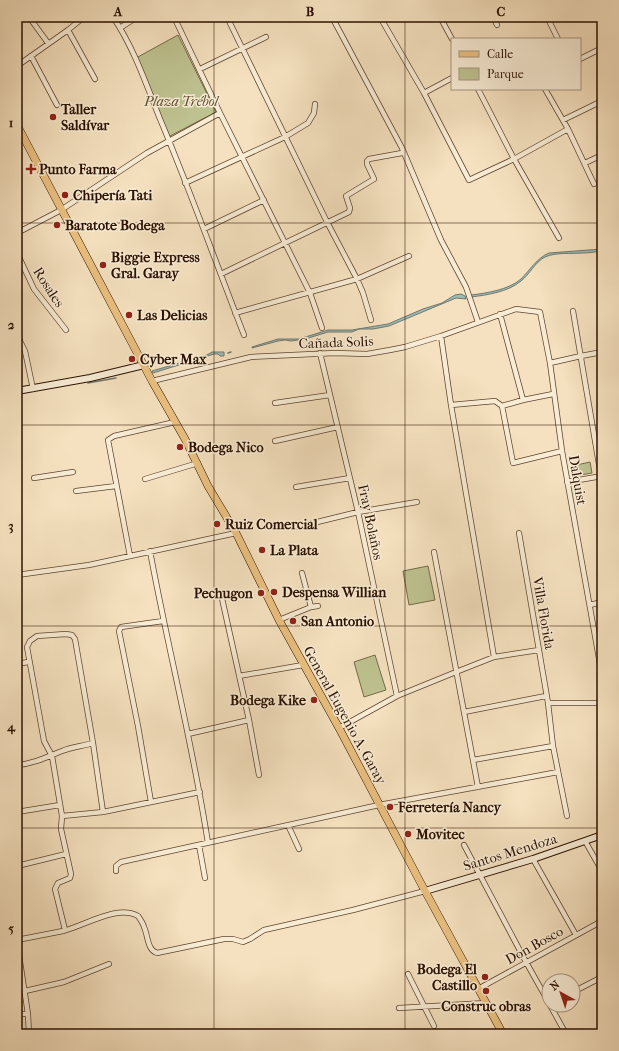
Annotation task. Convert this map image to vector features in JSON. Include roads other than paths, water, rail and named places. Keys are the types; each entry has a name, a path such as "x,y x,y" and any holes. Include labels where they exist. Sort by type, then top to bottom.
{"main road":[{"name":"General Eugenio A. Garay","path":"17,125 152,381 198,463 208,486 236,534 303,665 339,728 503,1034"}],"street":[{"path":"29,17 48,43"},
{"path":"17,66 84,17"},
{"path":"113,17 136,58 204,229 244,335"},
{"path":"120,28 137,17"},
{"path":"174,17 310,293 322,328"},
{"path":"227,17 326,222 357,279 371,320"},
{"path":"332,17 396,138 441,240 466,287 478,322"},
{"path":"380,17 424,93 468,180 514,159 568,129"},
{"path":"440,17 451,38"},
{"path":"493,17 497,24"},
{"path":"547,17 558,38"},
{"path":"68,30 95,80"},
{"path":"200,69 266,37"},
{"path":"581,58 602,48"},
{"path":"31,56 57,105"},
{"path":"424,93 451,79"},
{"path":"479,90 514,159 560,238"},
{"path":"546,90 568,129 594,184"},
{"path":"563,120 602,101"},
{"path":"186,184 285,137 311,120 314,113 315,104"},
{"path":"17,233 61,210 169,140 220,113"},
{"path":"221,274 349,212 350,208 346,196 374,179 367,164 368,160 402,153"},
{"path":"585,163 602,154"},
{"path":"204,229 264,200"},
{"name":"Rosales","path":"17,253 34,289 66,330"},
{"path":"235,313 357,279 409,256"},
{"name":"Cañada Solis","path":"152,381 252,357 320,353 367,354 405,347 441,336 516,309 540,312"},
{"path":"573,311 602,482"},
{"name":"Dalquist","path":"540,312 550,363 553,394 562,451 602,675"},
{"path":"500,314 523,400"},
{"path":"17,335 26,351 33,389"},
{"path":"441,336 451,405 494,657"},
{"path":"550,363 602,352"},
{"name":"Fray Bolaños","path":"320,353 358,512 396,696"},
{"path":"17,391 90,378 144,365"},
{"path":"502,406 553,394"},
{"path":"275,403 330,395"},
{"path":"451,405 495,401 502,406 512,462 562,451"},
{"path":"130,556 108,442 110,438 175,422"},
{"path":"275,441 338,427"},
{"path":"145,479 198,463"},
{"path":"34,478 73,472"},
{"path":"568,482 602,476"},
{"path":"296,488 350,478"},
{"path":"76,491 116,486"},
{"path":"297,527 358,512 417,502"},
{"name":"Villa Florida","path":"519,533 548,703 553,746 567,816"},
{"path":"17,575 89,564 236,534"},
{"path":"150,551 163,621 200,792 208,843"},
{"path":"434,552 478,787"},
{"path":"302,573 311,607"},
{"path":"221,594 249,720 259,776"},
{"path":"590,605 602,602"},
{"path":"279,620 311,607 318,606"},
{"path":"151,802 138,726 119,631 121,627 163,621"},
{"path":"64,930 55,889 58,883 70,878 71,876 61,829 62,816 52,756 44,742 28,662 27,647 30,641 36,636 66,634 72,636 75,642 103,812"},
{"path":"339,728 396,696 494,657 539,650"},
{"path":"17,664 28,662"},
{"path":"239,676 303,665"},
{"path":"464,712 546,696"},
{"path":"548,703 602,703"},
{"path":"188,734 249,720"},
{"path":"17,765 52,756 63,751 93,744"},
{"path":"473,760 553,746"},
{"path":"116,871 116,866 121,862 379,805 558,772"},
{"path":"62,816 103,812 200,792"},
{"path":"17,812 60,805"},
{"path":"288,825 299,849"},
{"name":"Santos Mendoza","path":"425,891 533,859 602,835"},
{"path":"586,841 602,871"},
{"path":"199,845 205,878"},
{"path":"464,845 541,989"},
{"path":"17,866 66,854"},
{"path":"533,859 576,935"},
{"path":"30,1034 17,941 64,930 111,914 126,912 134,913 138,916 145,928 150,947 157,953 224,939 233,939 243,942 264,930 353,910 425,891"},
{"name":"Don Bosco","path":"478,989 602,921"},
{"path":"25,991 64,982 109,964"},
{"path":"408,974 434,1026"},
{"path":"581,988 602,977"},
{"path":"399,1008 486,1003"},
{"path":"554,1013 566,1034"},
{"path":"17,1014 28,1014"},
{"path":"596,1034 602,1031"}],"water":[{"path":"602,249 601,251 594,252 549,255 541,259 516,285 497,292 471,297 471,295 497,290 516,283 537,261 549,253"},
{"path":"461,294 465,296 466,299 456,298 389,326 373,329 359,329 352,332 328,332 305,339 278,341 252,348 278,339 299,339 328,330 352,330 388,324 423,309 442,303 455,295"},
{"path":"212,352 224,352 224,356 214,354 153,373 152,371 207,355"}],"waterway":[{"path":"88,383 116,378"}],"place":[{"name":"Taller Saldívar","path":"53,117"},
{"name":"Punto Farma","path":"31,169"},
{"name":"Chipería Tati","path":"65,195"},
{"name":"Baratote Bodega","path":"57,225"},
{"name":"Biggie Express Gral. Garay","path":"103,265"},
{"name":"Las Delicias","path":"129,315"},
{"name":"Cyber Max","path":"132,359"},
{"name":"Bodega Nico","path":"180,447"},
{"name":"Ruiz Comercial","path":"217,524"},
{"name":"La Plata","path":"262,550"},
{"name":"Despensa Willian","path":"274,592"},
{"name":"Pechugon","path":"261,593"},
{"name":"San Antonio","path":"293,621"},
{"name":"Bodega Kike","path":"314,700"},
{"name":"Ferretería Nancy","path":"390,807"},
{"name":"Movitec","path":"408,834"},
{"name":"Bodega El Castillo","path":"485,977"},
{"name":"Construc obras","path":"486,991"}],"park label":[{"name":"Plaza Trébol","path":"181,101"}]}
